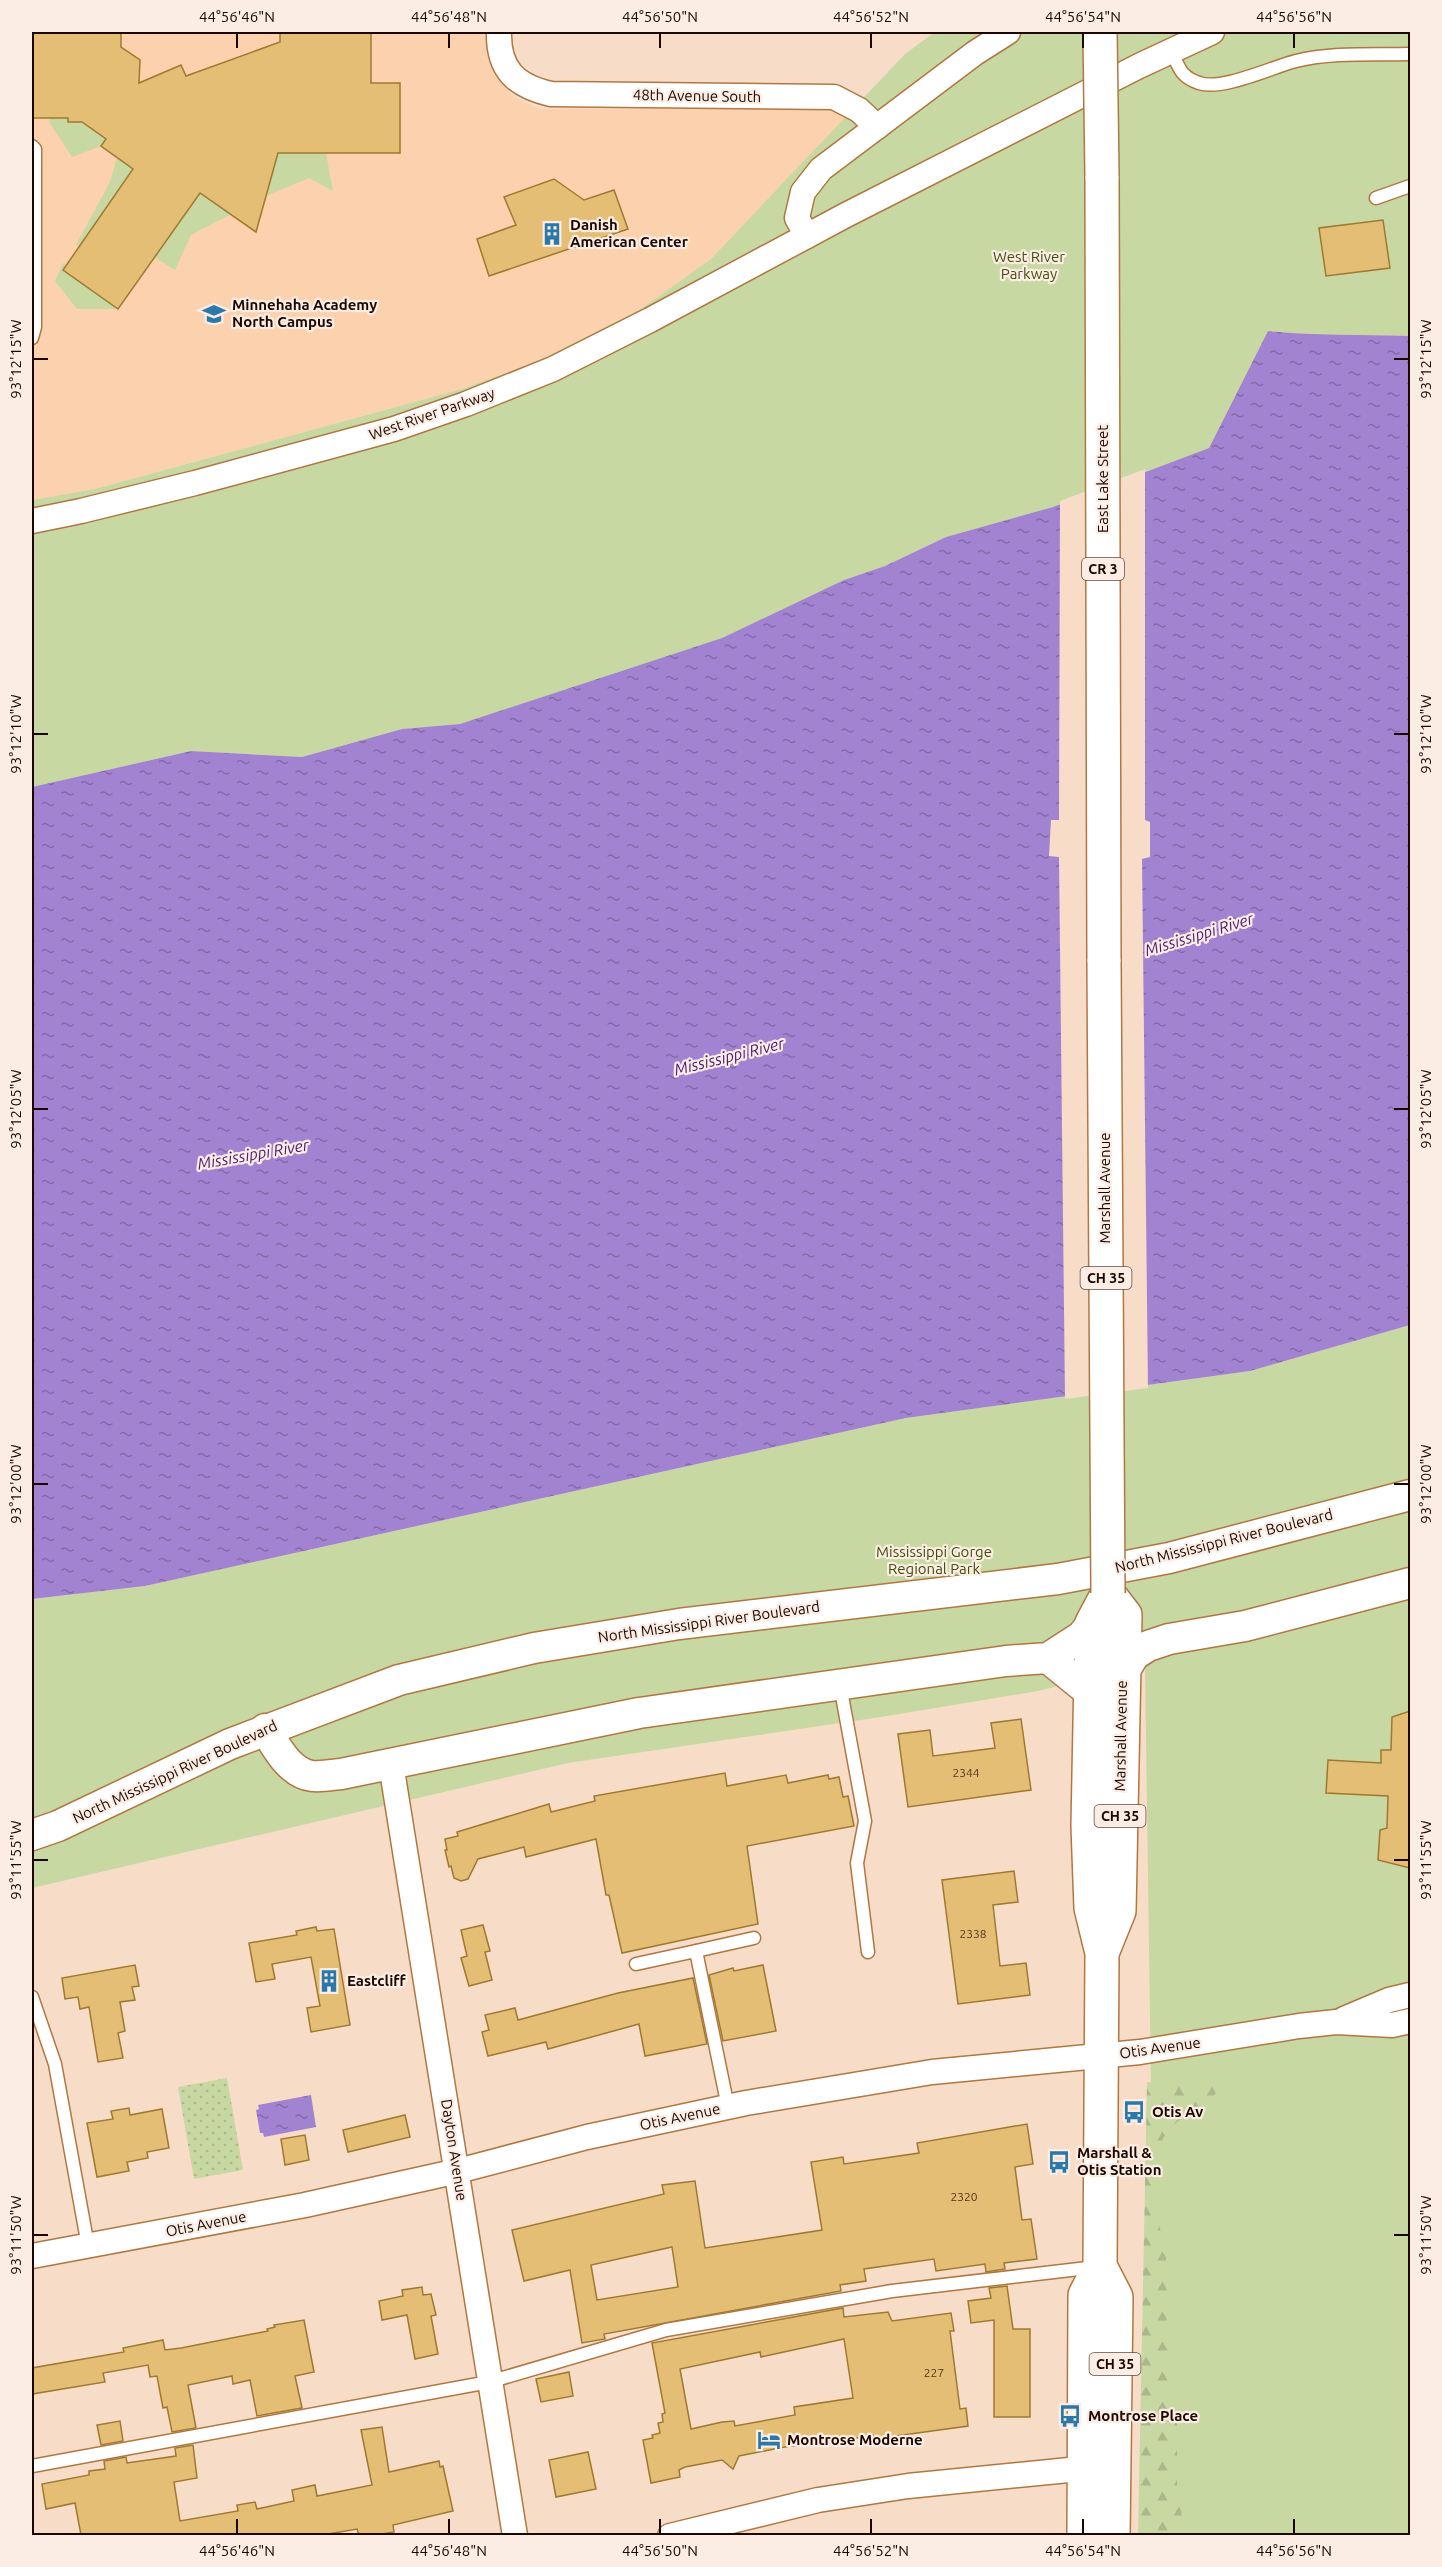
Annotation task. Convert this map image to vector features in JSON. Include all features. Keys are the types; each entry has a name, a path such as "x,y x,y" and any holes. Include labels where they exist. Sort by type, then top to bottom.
{"main road":[{"name":"East Lake Street","path":"1101,32 1104,962"},
{"name":"Marshall Avenue","path":"1102,1953 1119,1911 1122,1675 1116,1604 1104,962"},
{"name":"Marshall Avenue","path":"1084,2535 1099,2467 1116,2297 1100,2266 1102,1953 1091,1908 1088,1826 1092,1623 1116,1604"},
{"name":"Marshall Avenue","path":"1099,2467 1113,2535"}],"street":[{"name":"48th Avenue South","path":"499,32 503,58 512,77 529,89 551,94 834,97 859,110 877,127"},
{"path":"807,236 797,218 803,192 821,169 975,53 1008,32"},
{"name":"West River Parkway","path":"32,521 81,511 308,453 394,429 466,404 562,364 1171,50 1212,32"},
{"name":"North Mississippi River Boulevard","path":"32,1835 58,1826 265,1729 399,1680 534,1648 679,1624 1058,1579 1169,1558 1410,1495"},
{"path":"1122,1675 1134,1655 1148,1646 1169,1639 1245,1626 1410,1583"},
{"path":"1116,1604 1169,1639"},
{"path":"265,1729 288,1762 299,1772 311,1776 341,1774 639,1713 840,1683 1006,1661 1048,1658 1082,1636 1092,1623"},
{"path":"1048,1658 1091,1693"},
{"name":"Dayton Avenue","path":"391,1764 515,2535"},
{"name":"Otis Avenue","path":"1336,2022 1389,2000 1410,1995"},
{"name":"Otis Avenue","path":"32,2256 305,2205 458,2171 587,2137 728,2107 932,2072 1100,2056 1336,2022 1392,2025 1410,2021"},
{"path":"670,2535 818,2500 908,2486 1099,2467"}],"lane":[{"path":"1171,50 1183,75 1201,84 1219,84 1298,61 1348,55 1410,54"},
{"path":"32,146 35,149 35,327 32,338"},
{"path":"1376,198 1410,186"},
{"path":"840,1683 865,1821 857,1863 868,1953"},
{"path":"636,1964 754,1938"},
{"path":"696,1951 728,2107"},
{"path":"32,1997 55,2064 65,2130 88,2246"},
{"path":"32,2466 489,2382 666,2330 892,2291 1100,2266"}],"shaded area":[{"name":"Minnehaha Academy North Campus","path":"32,32 489,32 490,61 512,96 539,109 834,109 843,112 845,118 711,259 641,309 540,360 462,389 95,489 32,500"}],"green space":[{"name":"West River Parkway","path":"935,32 1410,32 1410,336 1268,331 1209,448 1053,507 946,537 885,566 844,580 722,638 460,724 402,729 302,757 191,751 32,787 32,500 95,489 462,389 540,360 641,309 711,259 905,54"},
{"path":"50,118 68,118 68,122 82,122 106,139 101,146 72,157 49,122"},
{"path":"124,147 140,159 79,247 76,245 110,182 117,158"},
{"path":"278,153 326,153 333,191 309,178 266,196"},
{"path":"200,193 231,214 191,235 175,270 154,257"},
{"path":"63,263 66,265 63,270 118,309 77,309 55,281"},
{"name":"Mississippi Gorge Regional Park","path":"1410,1325 1410,2535 1143,2535 1151,2089 1145,1665 1038,1691 881,1717 568,1763 32,1888 32,1599 145,1586 906,1418 1250,1371"},
{"path":"227,2078 243,2170 194,2179 178,2087"},
{"path":"1147,2082 1226,2086 1177,2122 1163,2138 1157,2155 1158,2219 1166,2255 1167,2340 1177,2414 1177,2492 1186,2535 1138,2535"}],"water":[{"name":"Mississippi River","path":"1268,331 1410,336 1410,1325 1250,1371 906,1418 145,1586 32,1599 32,787 191,751 302,757 402,729 460,724 722,638 844,580 885,566 946,537 1053,507 1209,448"},
{"path":"311,2095 316,2127 264,2137 263,2133 260,2133 256,2110 259,2109 258,2105"}],"pier":[{"path":"1145,469 1145,820 1150,822 1150,857 1142,859 1148,1388 1065,1399 1059,857 1049,856 1051,820 1059,820 1060,501"}],"building":[{"path":"32,32 121,32 121,47 140,60 139,83 181,65 186,76 280,42 280,32 371,32 371,83 400,83 400,153 278,153 256,232 200,193 118,309 63,270 133,169 101,146 106,139 82,122 68,122 68,118 32,118"},
{"name":"Danish American Center","path":"554,179 584,200 614,190 628,229 489,276 477,239 516,225 504,197"},
{"path":"1383,220 1390,268 1326,276 1319,228"},
{"path":"1410,1711 1410,1868 1378,1860 1380,1830 1387,1828 1388,1796 1326,1793 1328,1760 1381,1763 1381,1750 1391,1750 1392,1717"},
{"path":"1021,1719 1031,1790 908,1807 898,1734 930,1730 933,1756 995,1748 991,1723"},
{"path":"725,1773 727,1786 786,1775 788,1783 828,1775 829,1779 839,1777 843,1797 848,1796 854,1826 747,1846 758,1924 622,1953 609,1895 606,1895 596,1839 526,1857 524,1847 478,1859 468,1879 461,1881 454,1878 451,1866 449,1867 445,1839 458,1836 457,1832 549,1804 551,1812 595,1801 594,1796"},
{"path":"1014,1871 1018,1902 993,1905 1000,1966 1026,1963 1030,1995 958,2004 942,1880"},
{"path":"483,1925 490,1951 485,1952 492,1980 469,1986 461,1958 467,1956 461,1930"},
{"name":"Eastcliff","path":"316,1927 317,1931 334,1929 350,2025 311,2032 307,2008 320,2006 311,1957 272,1964 275,1979 256,1982 249,1943 297,1935 296,1931"},
{"path":"135,1965 139,1986 132,1987 135,2000 120,2002 125,2031 118,2033 123,2058 98,2062 89,2007 80,2009 78,1997 65,1999 62,1978"},
{"path":"763,1965 776,2031 723,2041 709,1975 733,1968 734,1971"},
{"path":"693,1978 707,2044 645,2056 639,2024 548,2049 546,2042 488,2056 482,2032 489,2030 485,2015 515,2008 518,2020 618,1993"},
{"path":"129,2108 130,2115 162,2109 169,2148 147,2152 148,2158 127,2162 129,2171 97,2177 87,2123 113,2119 111,2111"},
{"path":"405,2115 410,2137 348,2152 343,2130"},
{"path":"1027,2124 1033,2164 1015,2167 1022,2220 1031,2219 1037,2259 1004,2263 1005,2269 986,2272 985,2264 936,2271 934,2259 864,2269 866,2281 840,2285 841,2291 604,2334 605,2339 582,2343 570,2270 524,2281 512,2230 664,2194 662,2185 695,2181 705,2248 822,2230 811,2162 843,2157 844,2164 919,2153 917,2143","holes":["672,2247 678,2287 597,2300 591,2265"]},
{"path":"305,2135 309,2160 285,2165 281,2139"},
{"path":"1007,2286 1013,2329 1030,2329 1030,2417 994,2417 994,2320 971,2323 968,2301 991,2298 989,2288"},
{"path":"422,2287 423,2295 431,2294 436,2315 431,2316 438,2354 415,2359 407,2315 382,2320 379,2301 403,2296 402,2290"},
{"path":"843,2308 844,2317 888,2312 892,2321 951,2313 954,2331 950,2331 960,2409 966,2408 968,2426 874,2439 873,2435 835,2442 790,2446 739,2456 733,2469 722,2460 685,2467 679,2470 680,2477 651,2483 643,2440 653,2438 652,2435 660,2433 658,2423 663,2422 662,2414 665,2413 652,2343","holes":["844,2339 853,2398 794,2407 795,2415 735,2426 734,2421 691,2429 680,2369 760,2352 761,2357"]},
{"path":"304,2320 314,2372 295,2376 302,2408 257,2416 250,2380 233,2384 232,2376 188,2385 196,2428 172,2432 167,2407 163,2408 157,2376 150,2377 148,2365 103,2373 105,2382 32,2394 32,2368 124,2352 123,2348 163,2340 165,2350 181,2348 268,2331 267,2329 275,2327 274,2325"},
{"path":"569,2372 573,2396 541,2402 536,2379"},
{"path":"120,2421 123,2441 101,2445 97,2425"},
{"path":"382,2427 389,2472 439,2461 440,2467 443,2466 453,2511 393,2525 394,2532 376,2535 359,2535 357,2529 322,2535 81,2535 75,2503 46,2509 42,2484 89,2475 89,2471 105,2469 104,2461 126,2457 127,2463 176,2456 175,2448 193,2445 197,2478 174,2482 180,2521 238,2511 237,2505 255,2502 257,2509 294,2501 292,2490 315,2485 317,2496 372,2485 361,2430"},
{"path":"588,2452 596,2489 556,2497 549,2460"}],"place":[{"name":"Danish American Center","path":"552,234"},
{"name":"Minnehaha Academy North Campus","path":"214,314"},
{"name":"Eastcliff","path":"329,1981"},
{"name":"Otis Av","path":"1134,2112"},
{"name":"Marshall & Otis Station","path":"1059,2162"},
{"name":"Montrose Place","path":"1070,2416"},
{"name":"Montrose Moderne","path":"769,2440"}]}
